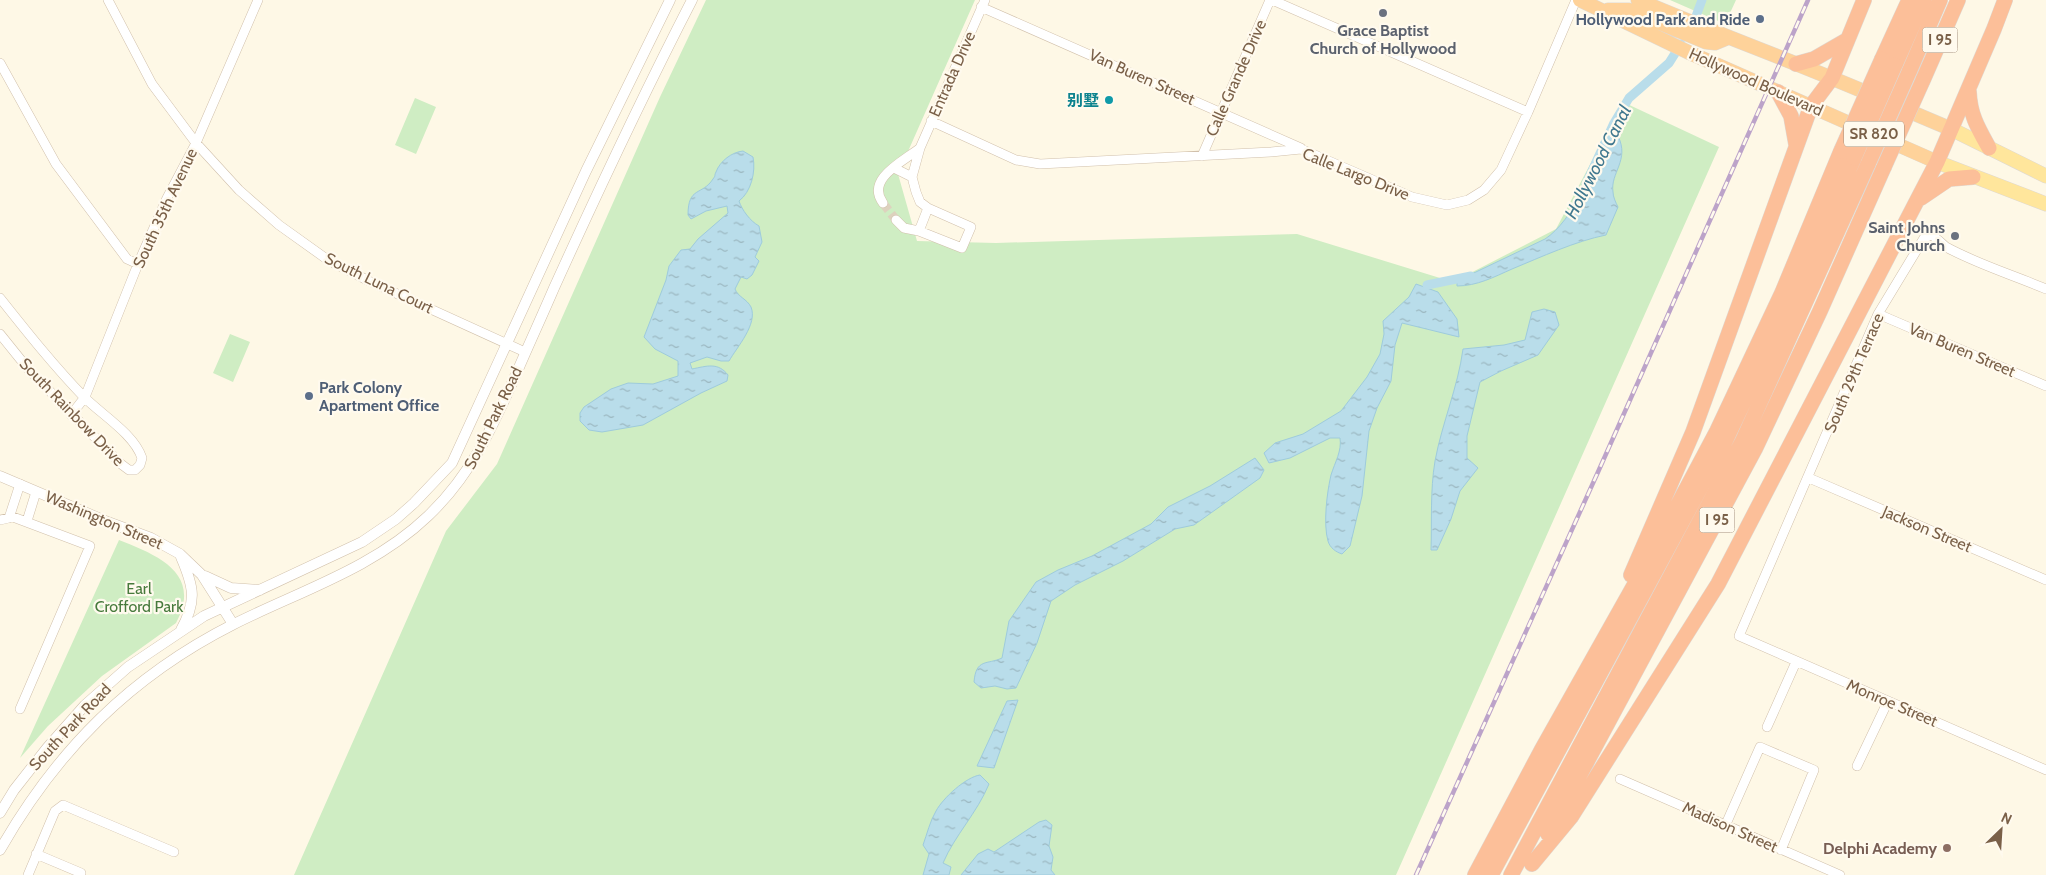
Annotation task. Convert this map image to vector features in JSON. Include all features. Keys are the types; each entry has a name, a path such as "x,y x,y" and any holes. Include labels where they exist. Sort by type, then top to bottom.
{"highway":[{"name":"Hollywood Boulevard","path":"1578,0 1603,10 1690,53 1937,162"},
{"name":"Hollywood Boulevard","path":"1638,0 1690,28 1727,38 1796,64 1951,129"},
{"path":"1612,623 1637,560 1665,500 1693,432 1811,106 1832,78 1864,0"},
{"name":"I 95","path":"1475,875 1612,623 1649,559 1717,431 1782,293 1855,158 1895,65 1909,0"},
{"path":"1491,875 1722,448 1800,283 1924,0"},
{"path":"1895,65 1940,0"},
{"name":"I 95","path":"1529,869 1755,449 1820,311 1958,0"},
{"path":"1529,869 1571,817 1718,584 1937,162 2005,0"},
{"path":"1603,10 1629,10 1690,28"},
{"path":"1796,64 1814,59 1847,40"},
{"path":"1968,88 1973,117 1989,148"},
{"path":"1778,92 1791,116 1797,148"},
{"path":"1511,875 1743,440 1855,158"},
{"path":"1916,202 1944,182 1973,177"}],"main road":[{"name":"Hollywood Boulevard","path":"1951,129 2046,176"},
{"name":"Hollywood Boulevard","path":"1937,162 2046,204"}],"street":[{"name":"South Luna Court","path":"108,0 152,84 196,143 239,190 279,225 328,260 369,281 526,352"},
{"name":"South 35th Avenue","path":"71,415 84,397 138,264 167,198 196,143 258,0"},
{"name":"South Park Road","path":"0,813 4,799 47,748 85,705 128,667 204,616 362,542 396,518 435,482 452,463 462,445 586,171 670,0"},
{"name":"South Park Road","path":"0,850 22,812 60,760 105,714 139,684 187,649 234,624 379,555 428,517 465,475 496,419 585,220 692,0"},
{"name":"Calle Grande Drive","path":"1202,156 1271,0"},
{"path":"1271,0 1528,112"},
{"name":"Calle Largo Drive","path":"931,121 1016,160 1040,164 1301,149 1412,197 1447,206 1468,200 1484,190 1501,170 1578,0"},
{"name":"Van Buren Street","path":"983,4 1301,149"},
{"name":"Entrada Drive","path":"912,176 920,148 931,121 983,4"},
{"path":"0,63 56,164 127,259 138,264"},
{"path":"883,203 877,188 881,178 920,148"},
{"path":"894,168 912,176 918,197 928,208 971,227 962,248 919,230 904,228 896,220"},
{"path":"919,230 928,208"},
{"name":"South 29th Terrace","path":"1739,636 1809,478 1878,314 1924,238 1931,235 1944,246 2046,289"},
{"name":"South Rainbow Drive","path":"0,298 84,397 134,442 142,458 140,465 135,470 129,470 121,464 29,370 0,334"},
{"name":"Van Buren Street","path":"1878,314 2046,386"},
{"name":"Washington Street","path":"0,476 151,538 180,554 202,575 234,624"},
{"name":"Jackson Street","path":"1809,478 2046,580"},
{"path":"4,519 20,484"},
{"path":"27,521 36,492"},
{"path":"4,519 13,517 27,521 90,546 20,709"},
{"path":"180,554 192,588 192,605 181,631"},
{"path":"202,575 232,588 261,590"},
{"name":"Monroe Street","path":"1739,636 2046,770"},
{"path":"1767,727 1796,662"},
{"path":"1857,766 1888,701"},
{"path":"1726,824 1760,747 1814,770 1781,850"},
{"name":"Madison Street","path":"1620,779 1840,875"},
{"path":"4,799 22,812"},
{"path":"28,875 55,811 63,805 174,852"},
{"path":"36,854 81,873"}],"green space":[{"path":"706,0 975,0 898,174 917,241 996,243 1297,234 1453,282 1556,229 1623,102 1719,147 1396,875 294,875 446,531 497,464 660,97"},
{"path":"1670,0 1736,0 1725,24"},
{"path":"415,98 436,107 416,154 395,145"},
{"path":"230,334 250,342 233,382 213,373"},
{"name":"Earl Crofford Park","path":"119,540 148,552 161,560 172,568 180,579 184,591 183,606 176,623 102,676 48,726 20,758"}],"water":[{"path":"1611,136 1618,136 1622,152 1613,185 1618,207 1606,235 1583,241 1485,280 1457,286 1457,281 1545,239 1555,231 1574,206"},
{"path":"743,151 753,157 754,169 752,181 747,192 739,201 747,215 759,226 762,242 755,257 759,261 752,275 747,279 741,277 735,289 751,307 752,321 746,335 729,361 707,357 690,363 692,369 712,366 720,368 728,375 727,381 643,425 602,432 589,430 580,421 580,413 584,407 611,389 628,383 653,384 678,376 678,361 655,349 644,337 666,280 669,266 681,250 690,249 698,239 728,213 727,206 706,211 691,219 688,215 690,200 693,195 709,184 723,161 735,153"},
{"path":"1416,284 1438,292 1457,319 1459,337 1402,323 1395,345 1391,381 1377,408 1369,431 1362,496 1350,546 1342,554 1330,546 1326,526 1328,490 1339,452 1340,438 1330,438 1290,458 1269,463 1264,453 1275,443 1303,434 1341,411 1367,377 1380,354 1384,334 1383,321 1409,297"},
{"path":"1544,309 1555,312 1559,325 1538,355 1480,382 1467,436 1467,458 1478,468 1460,491 1451,519 1437,550 1431,550 1433,472 1458,377 1463,349 1504,345 1525,340 1532,312"},
{"path":"1255,458 1264,470 1260,478 1194,525 1175,529 1123,561 1075,585 1051,601 1037,643 1016,688 1007,689 995,686 981,688 974,682 975,674 980,666 1002,658 1009,621 1036,582 1058,570 1092,556 1151,524 1168,507 1210,486"},
{"path":"1018,700 994,768 977,766 1007,701"},
{"path":"980,775 989,784 943,863 951,867 949,875 923,875 929,854 923,845 936,811 955,789 968,780"},
{"path":"1046,820 1052,825 1049,846 1053,857 1051,870 1055,875 961,875 978,854 988,849 994,852 1039,822"}],"waterway":[{"name":"Hollywood Canal","path":"1692,27 1702,0"},
{"name":"Hollywood Canal","path":"1586,184 1614,123 1629,98 1669,63 1681,44"},
{"name":"Hollywood Canal","path":"1427,285 1471,276"}],"tunnel":[{"path":"883,203 896,220"}],"railway":[{"path":"1416,875 1808,0"}],"place":[{"name":"Grace Baptist Church of Hollywood","path":"1383,13"},
{"name":"Hollywood Park and Ride","path":"1760,19"},
{"name":"别墅","path":"1109,100"},
{"name":"Saint Johns Church","path":"1955,236"},
{"name":"Park Colony Apartment Office","path":"309,396"},
{"name":"Delphi Academy","path":"1947,848"}]}
